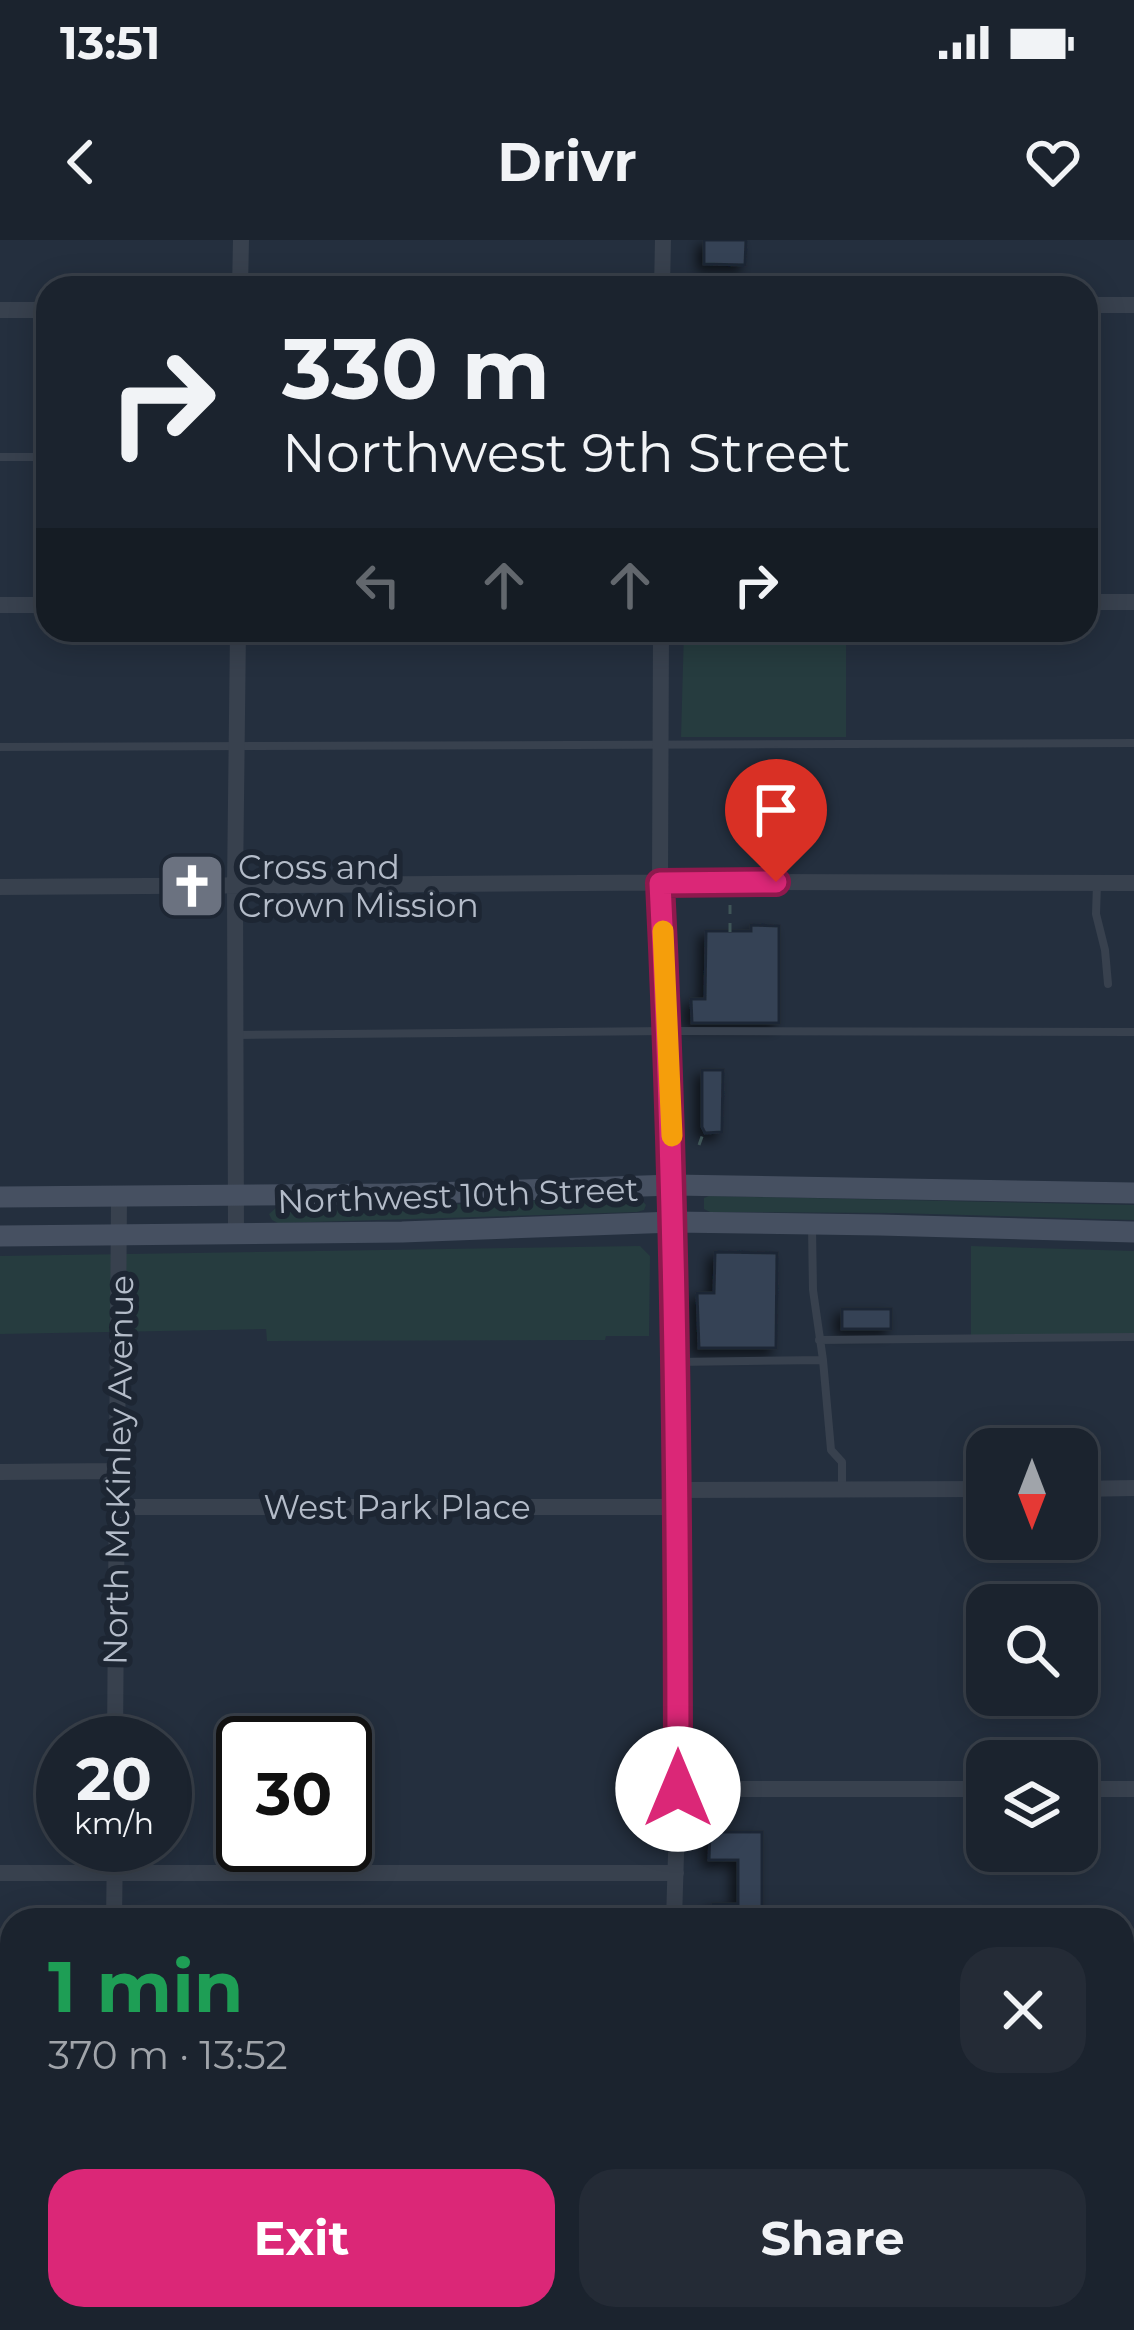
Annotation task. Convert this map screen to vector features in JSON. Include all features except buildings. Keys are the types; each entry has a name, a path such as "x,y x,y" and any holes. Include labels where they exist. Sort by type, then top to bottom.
{"main road":[{"name":"Northwest 10th Street","path":"0,1197 401,1194 673,1185 1134,1193"},
{"name":"Northwest 10th Street","path":"0,1236 674,1222 1134,1232"}],"street":[{"path":"241,240 241,276"},
{"path":"662,276 663,240"},
{"path":"1098,305 1134,305"},
{"path":"0,310 36,310"},
{"path":"1098,602 1134,602"},
{"path":"0,605 36,605"},
{"path":"236,1234 238,642"},
{"path":"662,642 660,883 673,1185 678,1498 675,1908"},
{"path":"0,887 1134,883"},
{"name":"North McKinley Avenue","path":"115,1716 119,1196"},
{"path":"0,1472 116,1471"},
{"path":"1098,1489 1134,1488"},
{"name":"West Park Place","path":"116,1507 966,1489"},
{"path":"678,1789 966,1789"},
{"path":"1098,1789 1134,1789"},
{"path":"0,1874 676,1873"},
{"path":"114,1908 115,1874"}],"lane":[{"path":"0,457 36,457"},
{"path":"0,747 1134,743"},
{"path":"1097,883 1096,914 1108,984"},
{"path":"235,1035 1134,1032"},
{"path":"812,1224 813,1290 831,1450 842,1462 842,1489"},
{"path":"819,1340 1134,1337"},
{"path":"676,1362 823,1360"}],"path":[{"path":"730,908 730,932"},
{"path":"699,1144 704,1131"}],"green space":[{"path":"684,642 846,642 846,737 681,737"},
{"path":"638,1196 646,1205 637,1212 278,1223 269,1214 277,1207"},
{"path":"704,1198 1134,1205 1134,1220 710,1212 704,1209"},
{"path":"640,1246 650,1256 649,1336 267,1341 266,1329 0,1334 0,1256"},
{"path":"971,1246 1134,1251 1134,1335 971,1335"}],"slow traffic":[{"path":"663,931 672,1136"}],"place":[{"name":"Cross and Crown Mission","path":"192,886"}],"route":[{"path":"678,1789 674,1222 660,883 776,882"}]}
